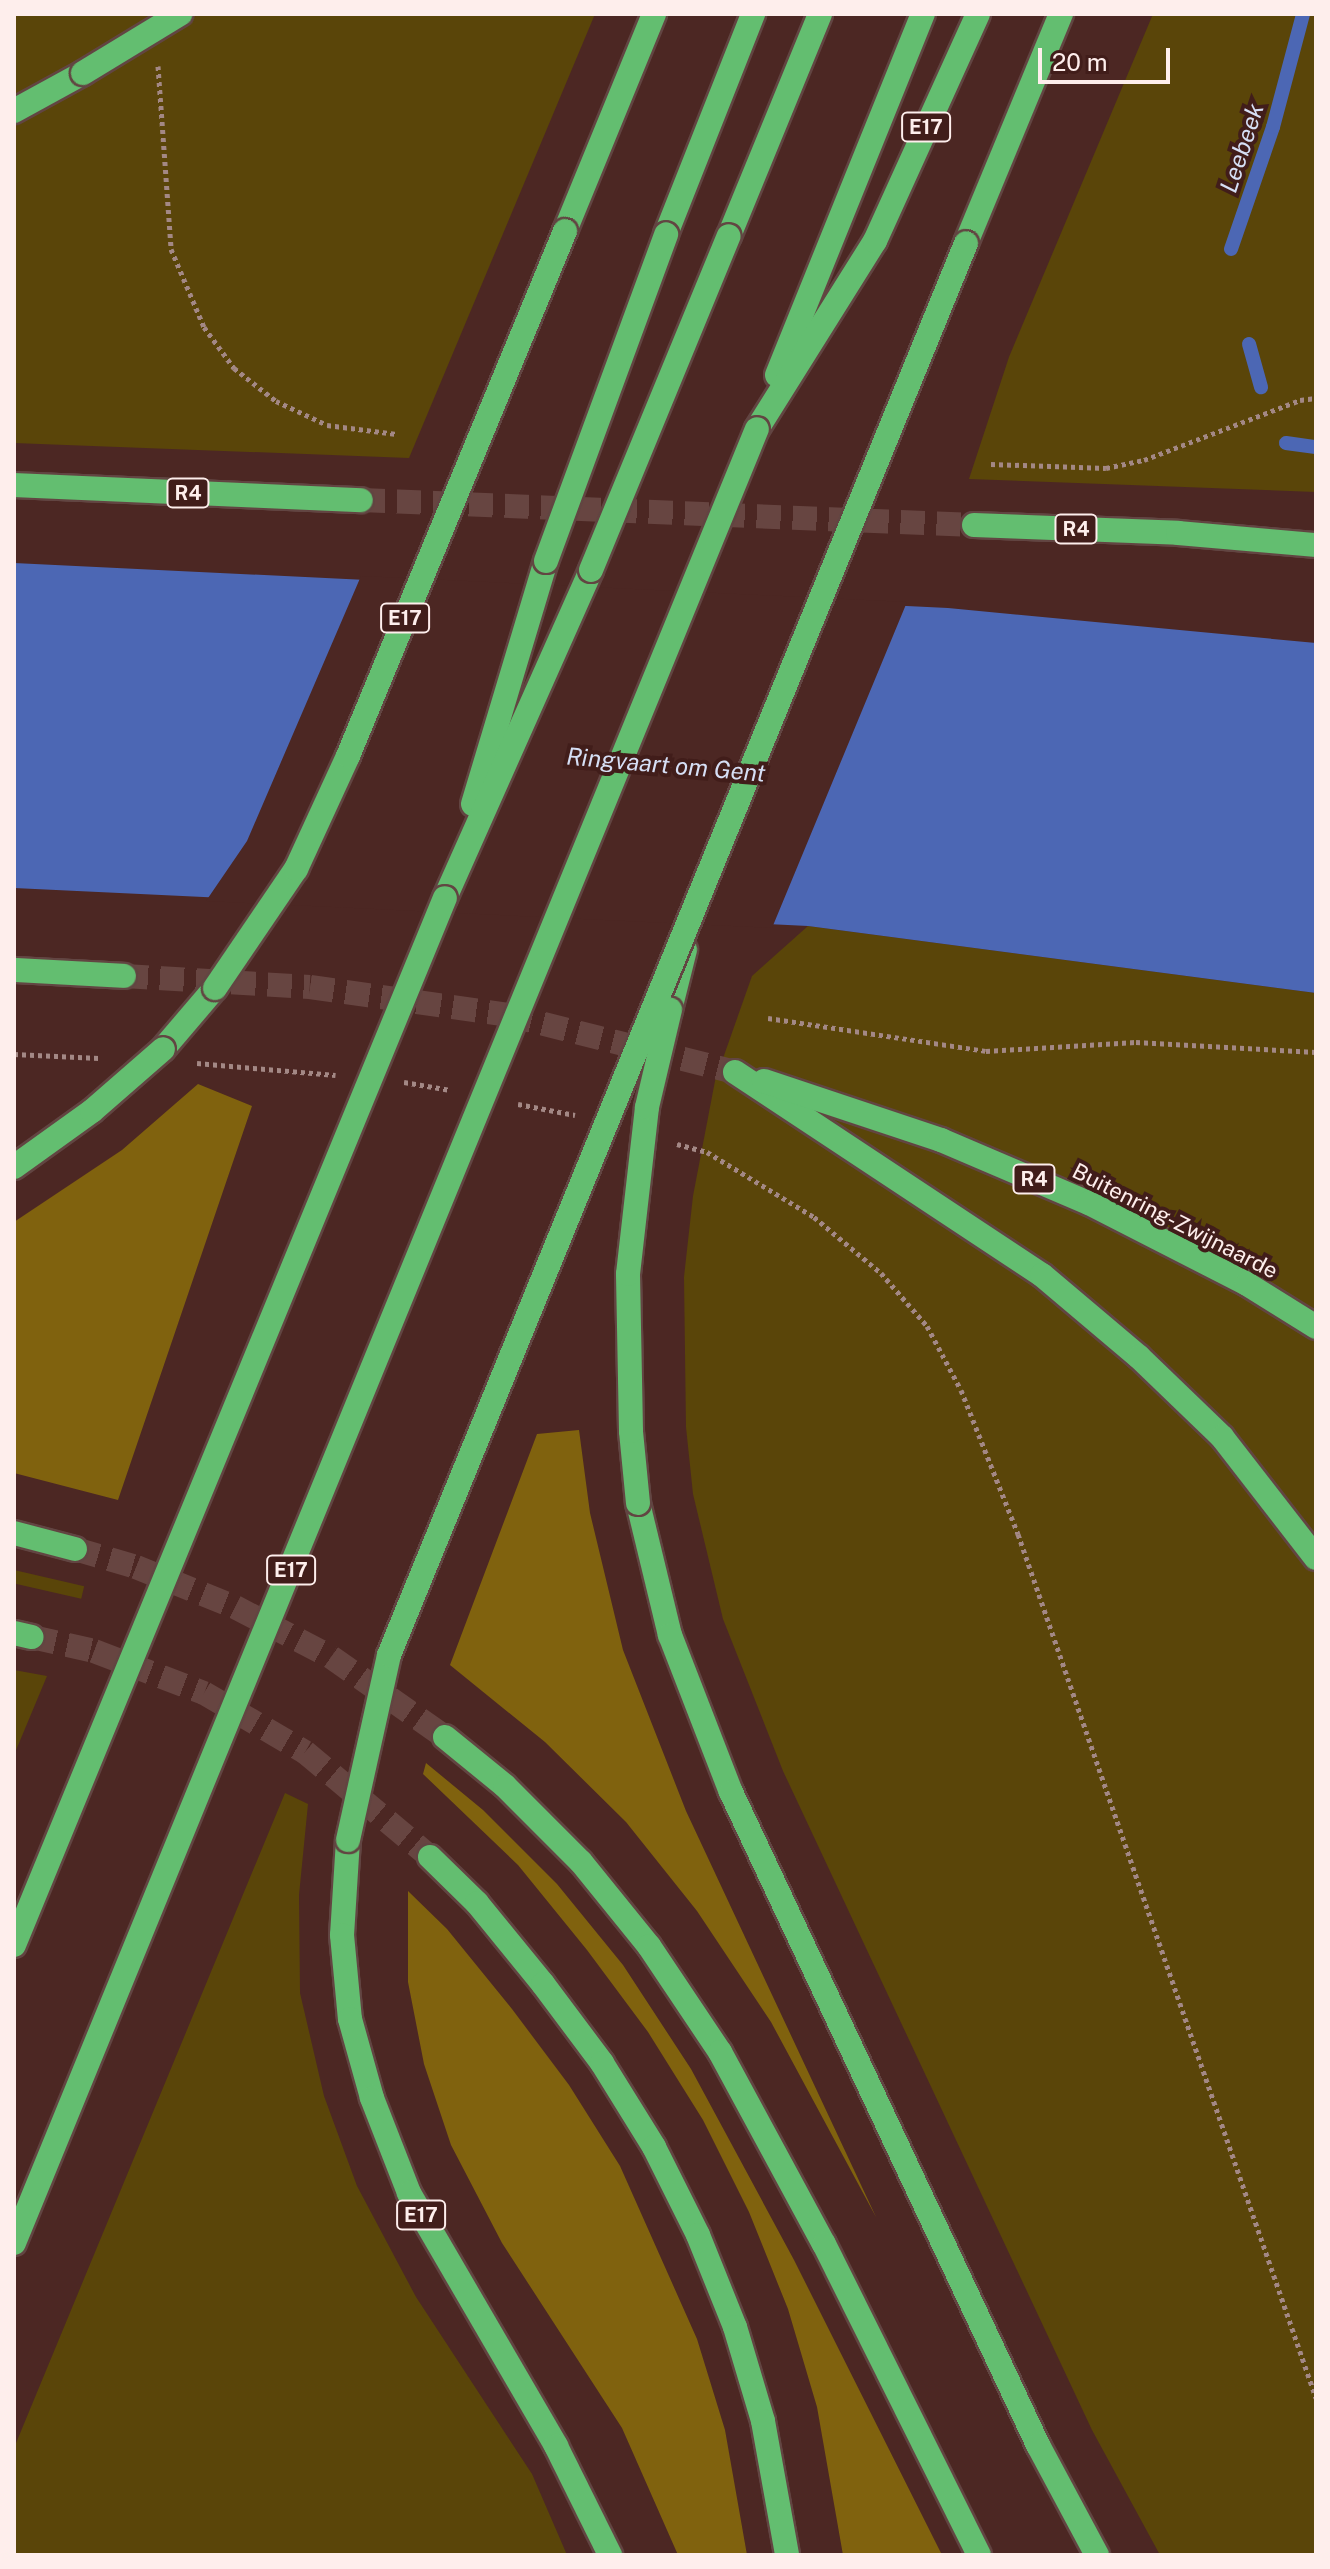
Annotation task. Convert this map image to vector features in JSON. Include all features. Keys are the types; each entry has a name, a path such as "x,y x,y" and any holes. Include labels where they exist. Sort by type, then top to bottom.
{"highway":[{"path":"14,111 180,14"},
{"name":"E17","path":"14,1167 92,1111 163,1049 215,988 296,869 342,770 654,14"},
{"path":"445,898 546,561 666,234 753,14"},
{"path":"14,1945 445,898 591,570 820,14"},
{"name":"E17","path":"14,2243 757,429 830,239 923,14"},
{"name":"E17","path":"757,429 875,241 978,14"},
{"name":"E17","path":"610,2555 556,2446 409,2193 372,2098 350,2019 343,1919 348,1840 389,1655 1061,14"},
{"name":"R4","path":"14,485 361,500"},
{"name":"R4","path":"974,525 1178,533 1316,545"},
{"path":"703,884 647,1107 628,1274 631,1431 638,1503 670,1635 731,1792 1038,2445 1097,2555"},
{"path":"14,970 124,976"},
{"name":"Buitenring-Zwijnaarde","path":"1316,1327 1247,1284 1089,1203 941,1140 735,1072 1042,1275 1139,1357 1222,1437 1316,1558"},
{"path":"14,1533 75,1549"},
{"path":"445,1737 505,1786 581,1862 649,1946 720,2052 824,2244 979,2555"},
{"path":"430,1857 477,1903 543,1984 602,2063 654,2147 698,2235 735,2327 763,2421 787,2555"}],"path":[{"path":"158,60 171,249 204,327 234,368 276,401 327,425 396,434"},
{"path":"991,464 1106,468 1132,463 1316,398"},
{"path":"768,1018 986,1051 1136,1042 1316,1052"},
{"path":"14,1054 105,1058"},
{"path":"181,1062 344,1076"},
{"path":"388,1081 461,1092"},
{"path":"504,1101 591,1119"},
{"path":"664,1140 707,1152 814,1217 881,1273 927,1326 961,1390 1018,1534 1316,2398"}],"shaded area":[{"path":"14,14 595,14 409,458 14,443"},
{"path":"1153,14 1316,14 1316,492 969,479 1009,357"},
{"path":"808,926 1316,993 1316,2555 1160,2555 1092,2430 783,1771 723,1619 693,1494 686,1427 684,1277 693,1196 715,1081 752,976"},
{"path":"198,1084 252,1106 118,1500 14,1473 14,1222 122,1150"},
{"path":"579,1430 590,1513 623,1650 686,1811 876,2217 771,2022 697,1911 626,1822 545,1742 450,1665 537,1434"},
{"path":"14,1570 84,1586 81,1599 14,1583"},
{"path":"14,1670 47,1676 14,1755"},
{"path":"426,1763 483,1810 557,1884 623,1965 691,2069 794,2260 942,2555 843,2555 817,2407 788,2309 749,2212 703,2120 648,2032 587,1950 518,1865 423,1774"},
{"path":"285,1793 308,1804 299,1895 300,1993 324,2096 357,2186 416,2297 532,2474 567,2555 14,2555 14,2448"},
{"path":"408,1891 447,1929 512,2009 569,2085 620,2166 697,2339 725,2430 747,2555 678,2555 622,2428 502,2243 451,2145 424,2064 408,1982"}],"water":[{"name":"Ringvaart om Gent","path":"14,563 948,608 1316,643 1316,993 808,926 14,888"}],"pier":[{"path":"361,576 907,602 772,928 206,901 247,841"}],"waterway":[{"name":"Leebeek","path":"1231,249 1273,127 1303,14"},
{"path":"1249,344 1261,387"},
{"path":"1286,443 1316,447"}],"tunnel":[{"path":"361,500 974,525"},
{"path":"124,976 310,987 508,1015 735,1072"},
{"path":"75,1549 136,1567 235,1607 331,1657 445,1737"},
{"path":"32,1637 94,1651 204,1693 305,1752 430,1857"}]}
